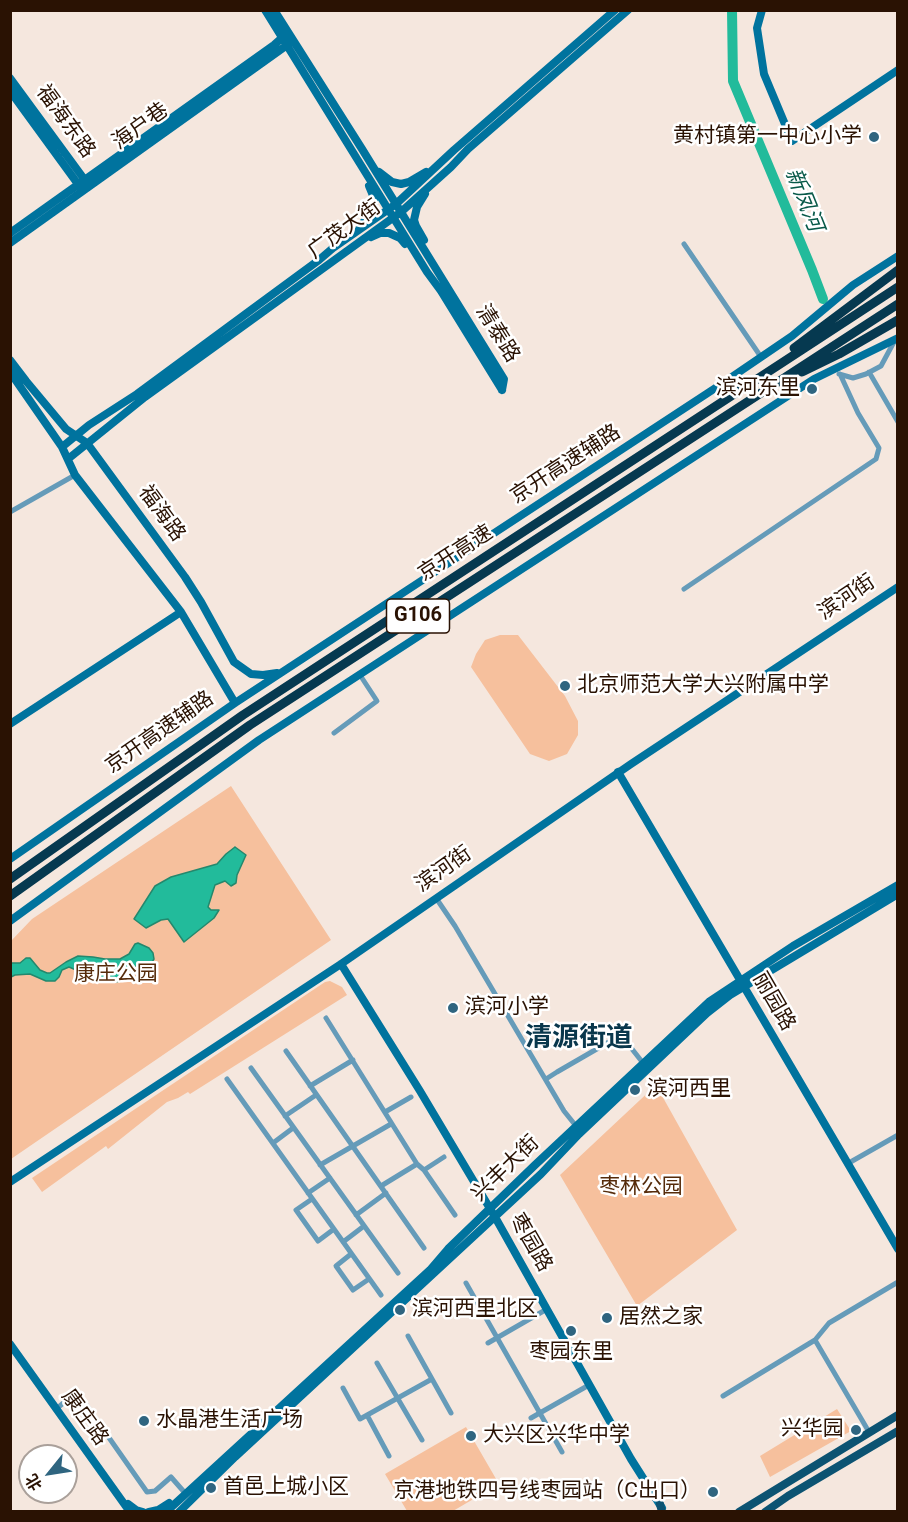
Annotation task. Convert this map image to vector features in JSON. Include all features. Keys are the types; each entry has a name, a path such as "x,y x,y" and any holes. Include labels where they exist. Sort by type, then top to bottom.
{"highway":[{"path":"823,330 849,306 897,270"},
{"name":"京开高速","path":"10,879 243,715 751,382 823,330 853,315 897,287"},
{"name":"京开高速","path":"10,896 250,725 758,395 836,350 862,327 897,304"},
{"path":"836,350 869,337 897,320"}],"main road":[{"name":"清泰路","path":"265,10 287,39 374,168 395,211 416,254 502,390 504,380 431,261 395,211 361,165 287,39 274,10"},
{"name":"广茂大街","path":"62,447 333,248 395,211 445,159 615,10"},
{"name":"广茂大街","path":"68,459 145,397 351,247 432,184 468,149 628,10"},
{"path":"762,10 757,28 764,74 792,141 897,70"},
{"name":"海户巷","path":"10,243 84,185 274,45 287,39"},
{"name":"福海东路","path":"10,78 84,185"},
{"name":"福海东路","path":"10,91 84,185"},
{"path":"374,168 392,182 401,184 409,182 445,159"},
{"path":"353,234 370,214 374,205 374,198 361,165"},
{"path":"431,261 414,220 417,207 432,184"},
{"name":"海户巷","path":"10,233 84,185"},
{"path":"351,247 380,233 388,233 400,238 416,254"},
{"name":"京开高速辅路","path":"10,859 235,703 720,385 792,336 841,295 897,256"},
{"path":"10,921 260,740 814,379 897,338"},
{"name":"福海路","path":"10,360 66,429 87,443 190,584 234,662 251,674 282,672"},
{"name":"福海路","path":"10,372 62,447 75,475 181,612 235,703"},
{"name":"滨河街","path":"10,1182 340,964 618,772 897,586"},
{"path":"10,724 181,612"},
{"name":"丽园路","path":"618,772 897,1249"},
{"name":"兴丰大街","path":"179,1512 235,1456 541,1174 579,1134 707,1013 793,946 897,885"},
{"name":"兴丰大街","path":"165,1512 430,1270 448,1249 576,1126 710,1001 897,894"},
{"name":"枣园路","path":"340,964 495,1217 631,1459 663,1510"},
{"name":"康庄路","path":"10,1344 130,1512"},
{"path":"739,1512 897,1415"},
{"path":"765,1512 897,1431"},
{"path":"149,1512 158,1510 183,1495"},
{"path":"122,1500 143,1512"}],"street":[{"path":"684,244 761,357"},
{"path":"829,371 853,378 869,372 880,366 897,338"},
{"path":"869,372 897,422"},
{"path":"684,589 876,459 879,448 858,413 840,374"},
{"path":"10,512 75,475"},
{"path":"334,733 377,701 360,675"},
{"path":"436,898 455,926 564,1111 576,1126"},
{"path":"326,1018 417,1164 424,1170 455,1215"},
{"path":"546,1079 621,1035 643,1063"},
{"path":"286,1051 424,1248"},
{"path":"310,1086 353,1060"},
{"path":"251,1068 398,1274"},
{"path":"227,1079 381,1295"},
{"path":"285,1116 316,1095"},
{"path":"385,1112 411,1097"},
{"path":"320,1165 391,1124"},
{"path":"273,1143 293,1128"},
{"path":"848,1164 897,1135"},
{"path":"424,1170 444,1157"},
{"path":"381,1186 417,1164"},
{"path":"308,1193 330,1178"},
{"path":"356,1215 386,1193"},
{"path":"312,1199 296,1210 301,1218 318,1241 334,1229"},
{"path":"343,1242 364,1226"},
{"path":"351,1254 336,1266 353,1290 369,1279"},
{"path":"723,1396 815,1340 829,1323 897,1282"},
{"path":"466,1283 562,1452"},
{"path":"488,1343 547,1309"},
{"path":"408,1336 451,1413"},
{"path":"815,1340 869,1432"},
{"path":"377,1363 422,1440"},
{"path":"343,1388 360,1419 432,1379"},
{"path":"531,1418 589,1385"},
{"path":"56,1409 77,1392 147,1492 155,1491 171,1477 183,1495"},
{"path":"367,1415 390,1456"}],"green space":[{"path":"500,635 518,635 565,696 578,721 578,735 567,754 549,761 530,754 471,667 485,640"},
{"name":"康庄公园","path":"231,786 331,940 11,1159 11,941 32,919"},
{"path":"330,981 342,987 347,995 190,1094 188,1092 167,1102 108,1149 106,1146 42,1192 32,1178 325,982"},
{"name":"枣林公园","path":"656,1085 737,1230 637,1306 560,1175"},
{"path":"837,1409 851,1431 770,1477 760,1456"},
{"path":"466,1427 499,1484 453,1511 407,1511 385,1474"}],"shaded area":[{"path":"235,847 246,855 236,883 231,886 225,881 215,885 208,907 211,910 219,910 214,918 184,942 168,919 146,928 134,919 155,886 171,877 217,864"},
{"path":"138,943 149,948 154,959 149,967 141,965 127,971 120,981 102,982 92,971 69,967 62,970 55,981 46,981 30,974 11,977 11,963 20,963 26,958 30,958 40,970 50,973 78,956 120,959 129,954"}],"waterway":[{"name":"新凤河","path":"732,10 733,81 823,299"}],"place":[{"name":"黄村镇第一中心小学","path":"874,137"},
{"name":"滨河东里","path":"812,389"},
{"name":"北京师范大学大兴附属中学","path":"565,686"},
{"name":"滨河小学","path":"453,1008"},
{"name":"滨河西里","path":"635,1090"},
{"name":"滨河西里北区","path":"400,1310"},
{"name":"居然之家","path":"607,1318"},
{"name":"枣园东里","path":"571,1331"},
{"name":"水晶港生活广场","path":"144,1421"},
{"name":"兴华园","path":"856,1430"},
{"name":"大兴区兴华中学","path":"471,1436"},
{"name":"首邑上城小区","path":"211,1488"},
{"name":"京港地铁四号线枣园站（C出口）","path":"713,1492"}],"district":[{"name":"清源街道","path":"579,1039"}]}
